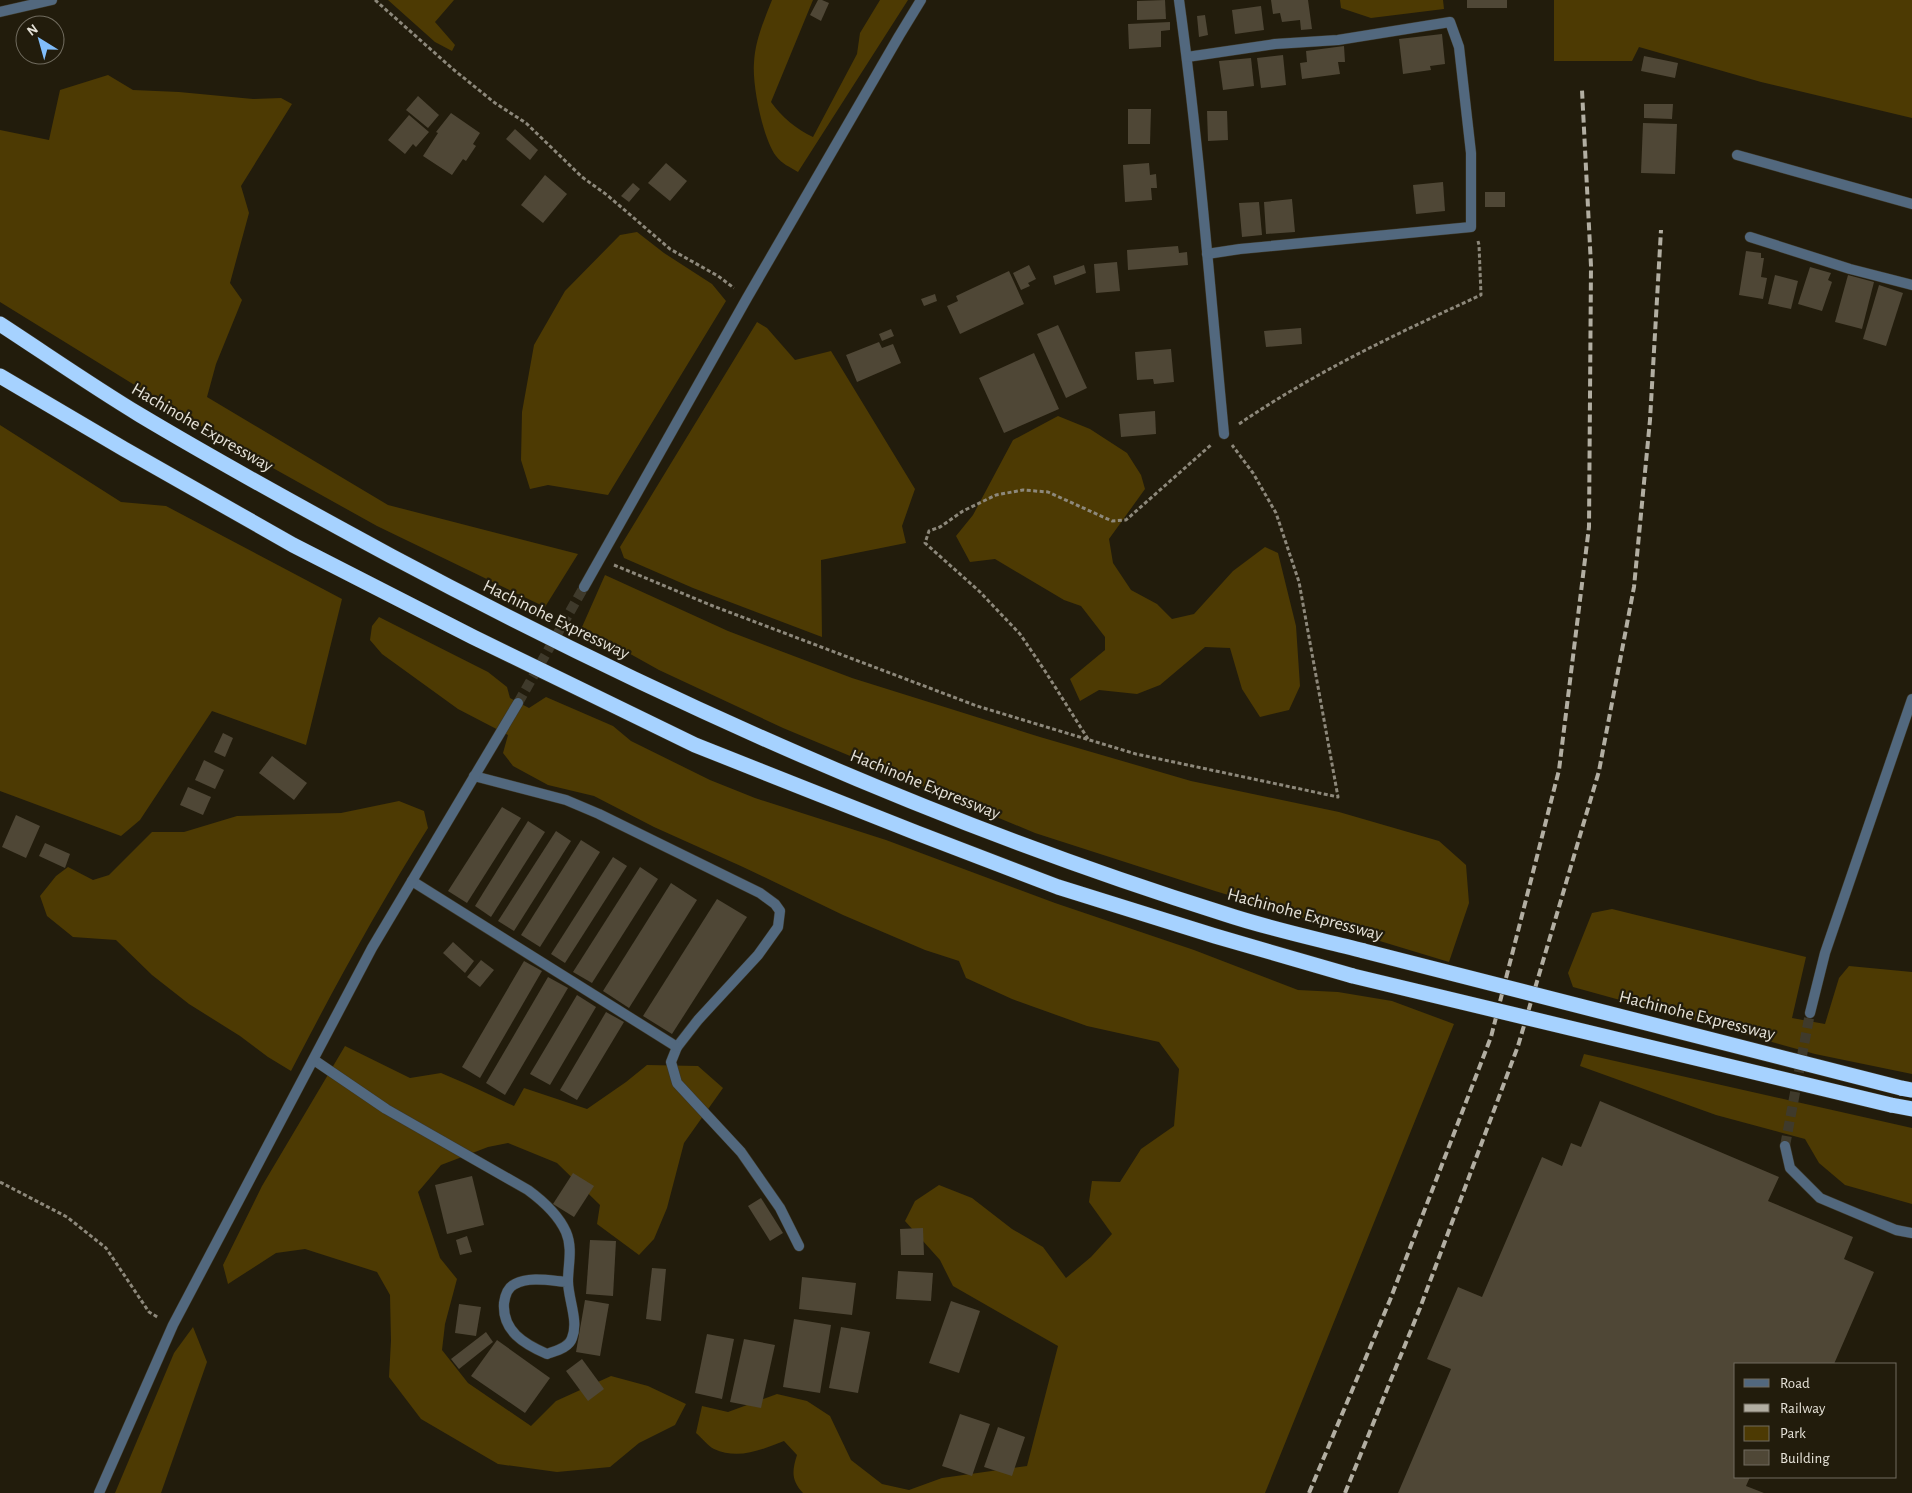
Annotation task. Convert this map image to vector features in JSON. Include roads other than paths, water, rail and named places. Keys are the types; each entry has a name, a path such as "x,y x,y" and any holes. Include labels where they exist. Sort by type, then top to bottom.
{"highway":[{"name":"Hachinohe Expressway","path":"0,324 139,414 312,513 489,608 711,716 925,806 1068,861 1227,915 1907,1089"},
{"path":"0,376 293,545 472,637 695,745 917,834 1058,887 1215,936 1353,976 1912,1110"}],"street":[{"path":"0,12 52,0"},
{"path":"584,587 747,298 921,0"},
{"path":"1179,0 1187,56 1224,434"},
{"path":"1187,56 1275,44 1338,40 1450,22 1459,47 1471,153 1471,227 1250,248 1207,254"},
{"path":"1737,155 1912,204"},
{"path":"1750,237 1850,269 1912,285"},
{"path":"1810,1013 1825,954 1909,716 1912,699"},
{"path":"99,1493 173,1325 372,948 518,703"},
{"path":"474,776 566,800 599,814 760,893 775,904 780,911 778,927 758,954 698,1020 677,1047 671,1062 677,1084 741,1152 780,1208 799,1246"},
{"path":"412,880 677,1047"},
{"path":"314,1060 386,1109 528,1190 548,1205 566,1232 571,1260 568,1282 574,1323 572,1339 566,1346 547,1354 525,1344 511,1330 504,1312 505,1295 514,1284 530,1280 568,1282"},
{"path":"1785,1146 1790,1168 1820,1198 1896,1230 1912,1233"}],"tunnel":[{"path":"518,703 584,587"},
{"path":"1785,1146 1810,1013"}],"railway":[{"path":"1309,1493 1390,1300 1491,1037 1559,770 1589,527 1591,266 1582,90"},
{"path":"1345,1493 1420,1308 1518,1046 1599,771 1634,587 1650,420 1661,230"}]}
